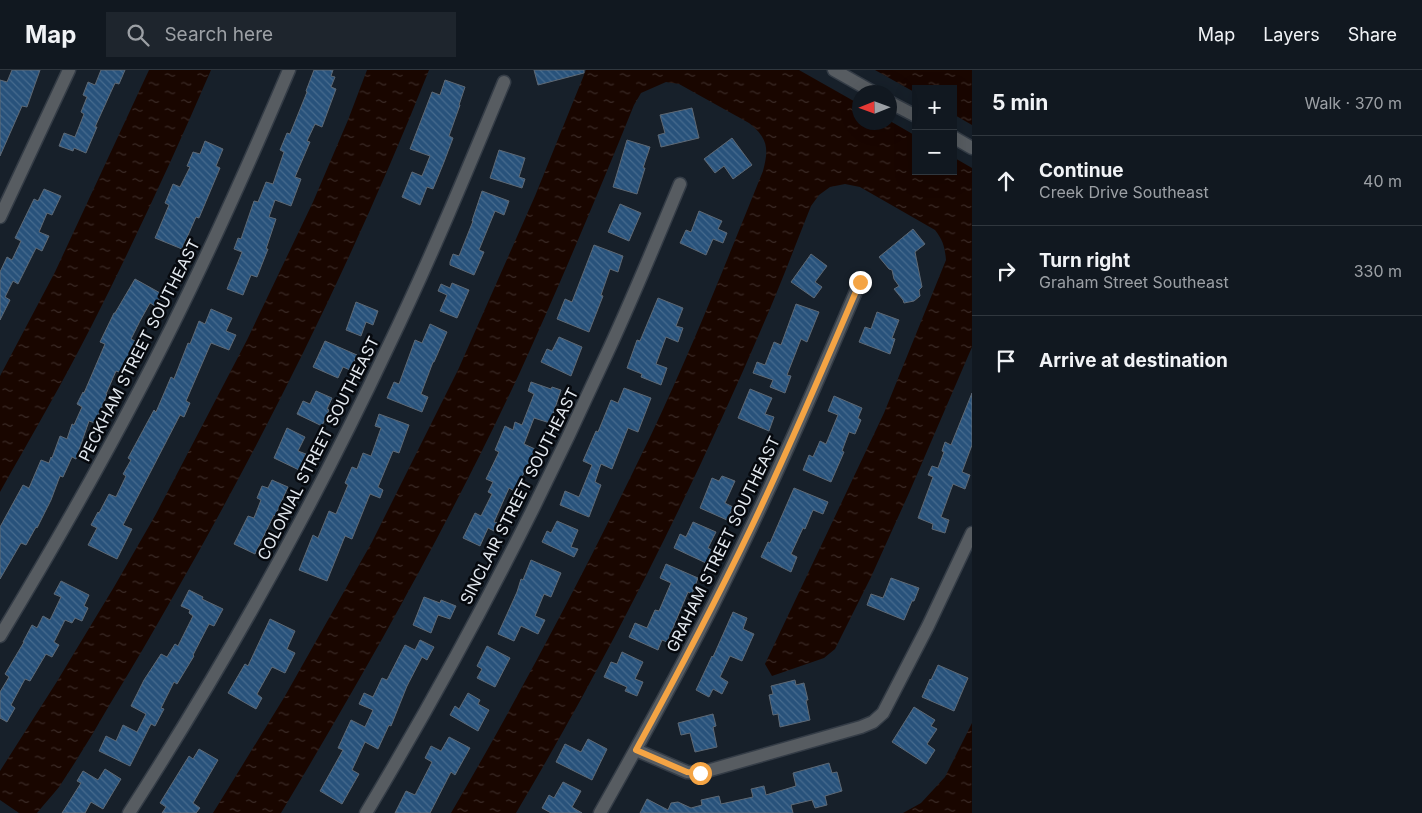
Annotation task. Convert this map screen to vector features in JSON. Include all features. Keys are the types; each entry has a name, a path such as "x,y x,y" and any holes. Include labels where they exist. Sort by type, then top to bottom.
{"street":[{"path":"0,217 69,70"},
{"name":"PECKHAM STREET SOUTHEAST","path":"0,636 107,451 173,324 235,196 289,70"},
{"path":"834,70 861,85"},
{"name":"COLONIAL STREET SOUTHEAST","path":"129,813 217,670 321,481 420,279 504,82"},
{"path":"897,106 912,114"},
{"path":"957,139 972,148"},
{"name":"SINCLAIR STREET SOUTHEAST","path":"366,813 462,645 539,497 602,364 680,184"},
{"name":"GRAHAM STREET SOUTHEAST","path":"600,813 681,667 750,528 819,379 860,282"},
{"path":"636,750 687,772 700,773 873,722 883,713 928,626 972,533"}],"water":[{"path":"149,70 211,70 108,294 70,367 0,492 0,376 55,272"},
{"path":"367,70 429,70 342,271 245,467 166,609 92,735 59,787 37,813 19,813 0,800 0,771 56,683 156,514 247,340 313,202"},
{"path":"586,70 799,70 852,100 852,130 897,130 897,125 912,134 912,175 957,175 957,159 972,168 972,347 871,577 835,649 824,658 772,676 765,664 884,413 946,260 943,244 935,230 860,187 845,184 830,187 819,195 811,206 736,388 678,512 584,694 516,813 451,813 555,626 651,435 723,271 763,171 766,156 765,144 755,128 679,84 666,82 641,93 634,105 550,306 493,429 406,596 345,705 281,813 213,813 285,696 372,542 458,370 535,196"},
{"path":"875,70 972,70 972,125 957,116 957,85 912,85 912,91"},
{"path":"972,723 972,813 903,813 921,803 945,777"}],"building":[{"path":"12,70 40,70 27,107 22,106 0,156 0,80 7,82"},
{"path":"101,70 125,70 119,84 115,83 95,127 97,127 86,153 74,148 73,151 59,146 64,133 75,137 84,114 81,112 87,97 83,95 88,82 95,85"},
{"path":"314,70 333,70 331,76 335,77 331,87 336,89 322,127 315,124 307,141 310,142 295,177 301,179 291,206 275,200 269,217 276,219 266,249 268,249 257,277 251,275 243,295 227,289 242,252 234,249 238,238 241,239 254,201 258,202 266,182 273,184 284,152 280,150 287,133 290,134"},
{"path":"534,70 584,70 584,73 538,85"},
{"path":"445,80 465,87 449,136 453,138 444,162 433,189 427,187 420,205 402,197 412,172 422,176 430,156 410,149 432,92 440,95"},
{"path":"692,108 699,138 661,147 658,135 665,133 660,115"},
{"path":"732,138 752,165 733,179 724,166 715,173 704,159"},
{"path":"627,140 650,147 637,194 613,187"},
{"path":"205,141 223,149 216,166 220,168 199,218 196,217 182,249 155,238 169,205 165,203 173,184 180,187 190,167 187,166 193,152 200,154"},
{"path":"499,150 525,158 519,177 525,179 522,188 490,178"},
{"path":"44,189 61,196 52,215 47,213 39,232 49,236 42,251 36,248 18,284 13,281 5,297 10,300 0,320 0,272 7,257 12,260 21,241 15,238 34,199 38,201"},
{"path":"482,191 509,201 504,215 495,211 479,250 484,252 474,275 450,265 450,262 453,254 459,256 473,221"},
{"path":"620,204 641,213 629,241 608,232"},
{"path":"699,211 722,221 718,229 727,233 723,243 713,239 706,255 680,243 686,230 691,232"},
{"path":"913,229 925,244 915,252 922,287 919,290 920,296 914,301 904,303 894,289 899,286 894,279 892,270 879,257"},
{"path":"594,245 623,256 618,272 610,269 601,295 603,296 589,332 557,319 565,299 572,302"},
{"path":"811,254 827,266 815,282 822,287 814,298 791,282"},
{"path":"135,279 162,294 155,306 150,303 140,321 131,339 137,342 122,373 116,371 95,423 89,421 76,459 72,457 63,477 60,476 37,528 26,545 21,543 0,579 0,527 23,485 29,488 41,460 49,463 60,436 67,439 72,424 74,425 82,407 77,404 84,393 105,344 100,342 114,313"},
{"path":"452,283 469,290 457,318 440,311 447,295 438,291 441,284 450,288"},
{"path":"658,298 683,308 676,326 683,328 678,342 666,337 656,364 667,368 661,385 641,377 642,374 627,368 637,340 640,341"},
{"path":"356,302 378,311 373,325 366,322 361,336 346,330"},
{"path":"796,304 819,312 807,342 801,339 787,375 791,376 785,393 770,387 773,380 753,373 757,362 765,365 774,342 781,345"},
{"path":"211,309 232,318 226,331 236,335 229,350 211,343 186,401 190,403 184,417 180,415 123,525 132,529 117,559 88,545 97,528 91,525 109,494 116,497 126,476 123,474 131,460 128,458 154,410 156,412 171,377 174,379 199,321 205,324"},
{"path":"877,312 899,320 892,338 895,339 890,354 859,342 865,327 871,329"},
{"path":"430,324 447,332 421,394 428,397 422,412 387,398 394,382 399,384 415,340 422,343"},
{"path":"559,337 582,347 571,376 541,362 547,349 552,351"},
{"path":"325,341 357,355 350,370 343,367 338,378 313,367"},
{"path":"531,382 551,389 552,387 561,390 550,423 534,418 524,444 535,449 529,464 514,491 509,488 494,522 498,523 494,531 488,528 480,546 463,538 475,513 481,516 492,494 488,492 493,482 486,479 499,452 495,450 505,426 513,430 515,422 522,425 534,394 528,391"},
{"path":"624,388 651,398 638,432 628,428 612,469 601,464 595,482 601,485 589,517 560,505 565,491 579,497 592,465 583,461 596,431 598,432 611,400 618,403"},
{"path":"750,389 772,398 765,414 774,417 769,431 738,418"},
{"path":"316,391 332,398 322,426 297,414 303,401 310,404"},
{"path":"972,393 972,445 962,472 970,475 965,489 953,484 941,517 949,520 945,533 932,529 933,524 918,518 933,477 928,475 932,466 938,468 944,452 942,451 945,442 951,445"},
{"path":"834,396 862,408 858,418 861,420 855,434 849,432 842,451 844,452 831,482 803,470 809,455 813,457 820,441 826,444 838,415 828,411"},
{"path":"379,414 409,425 399,453 393,451 378,487 383,490 380,498 370,494 352,539 345,536 327,581 299,570 313,535 318,538 329,511 336,514 348,485 345,483 352,467 357,469 363,453 371,456 381,428 375,426"},
{"path":"287,428 305,437 298,451 306,454 299,470 274,458"},
{"path":"722,476 735,481 725,503 733,507 727,520 700,508 712,478 719,481"},
{"path":"272,480 288,487 255,554 234,544 248,516 254,518 261,500 257,498 262,486 268,488"},
{"path":"794,488 828,502 823,514 813,510 805,529 803,528 791,554 797,557 791,572 761,557 768,542 770,543"},
{"path":"557,521 578,530 571,547 578,549 574,557 542,542 547,531 551,533"},
{"path":"693,522 716,532 708,548 712,550 706,563 674,548 680,534 686,537"},
{"path":"531,560 561,573 551,597 544,594 535,616 545,620 538,634 521,626 514,641 498,634"},
{"path":"666,564 698,578 692,594 688,592 667,642 662,640 658,650 629,637 635,623 647,628 655,610 659,611 671,583 660,578"},
{"path":"891,578 919,588 904,620 867,605 871,594 883,598"},
{"path":"61,581 89,595 84,606 88,608 82,621 75,618 72,623 65,620 54,642 59,645 52,657 46,654 30,681 25,679 11,705 15,708 7,722 0,718 0,692 9,677 5,674 32,625 37,628 43,616 50,620 61,597 54,594"},
{"path":"189,590 203,597 202,599 223,609 214,626 209,624 194,656 177,684 174,682 161,708 164,709 155,726 151,724 130,766 99,751 106,736 116,741 123,725 137,732 146,714 131,706 144,680 161,654 167,657 175,644 178,646 193,616 189,613 190,610 181,606"},
{"path":"424,597 440,603 441,600 456,606 450,619 438,615 431,633 413,625"},
{"path":"733,612 747,618 743,629 754,634 742,661 730,656 720,677 728,682 722,694 713,689 709,697 696,690"},
{"path":"270,619 295,631 287,649 295,653 285,673 272,667 257,694 262,698 256,709 228,693 245,664 248,666"},
{"path":"420,640 434,647 427,660 422,657 407,686 391,726 389,725 378,749 365,742 352,770 359,774 342,804 320,791 343,750 338,748 351,720 365,727 373,710 359,704 364,693 373,697 382,678 387,680 405,645 415,650"},
{"path":"487,646 510,658 495,687 477,678 482,669 477,666"},
{"path":"622,652 643,662 635,679 643,682 637,696 625,691 627,687 604,677 611,662 617,664"},
{"path":"938,665 968,678 954,711 922,697"},
{"path":"795,680 796,685 804,683 810,720 780,727 778,714 773,715 769,695 773,694 771,686"},
{"path":"468,693 480,700 478,704 489,710 478,731 450,715 455,706 459,709"},
{"path":"914,707 935,720 931,726 937,729 927,744 935,750 926,764 892,742"},
{"path":"713,714 716,726 713,727 717,747 695,752 690,733 681,735 678,723"},
{"path":"449,737 470,748 455,775 451,772 430,813 395,813 406,791 415,795 432,762 425,758 431,746 441,751"},
{"path":"588,739 607,749 592,780 556,762 565,744 581,752"},
{"path":"199,749 218,760 193,803 200,808 196,813 162,813 166,807 160,803 189,756 193,759"},
{"path":"829,763 832,773 837,772 842,791 825,796 827,805 815,808 812,800 791,805 793,813 640,813 647,799 668,810 671,803 678,802 691,808 702,805 701,800 719,796 721,804 753,797 751,789 764,786 766,795 796,786 793,773"},
{"path":"105,769 121,779 103,809 91,802 85,813 62,813 81,783 77,781 83,771 98,780"},
{"path":"563,782 581,791 572,807 582,813 551,813 542,808 549,795 554,798"}],"route":[{"path":"700,773 687,772 636,750 677,675 750,528 819,379 860,282"}]}
